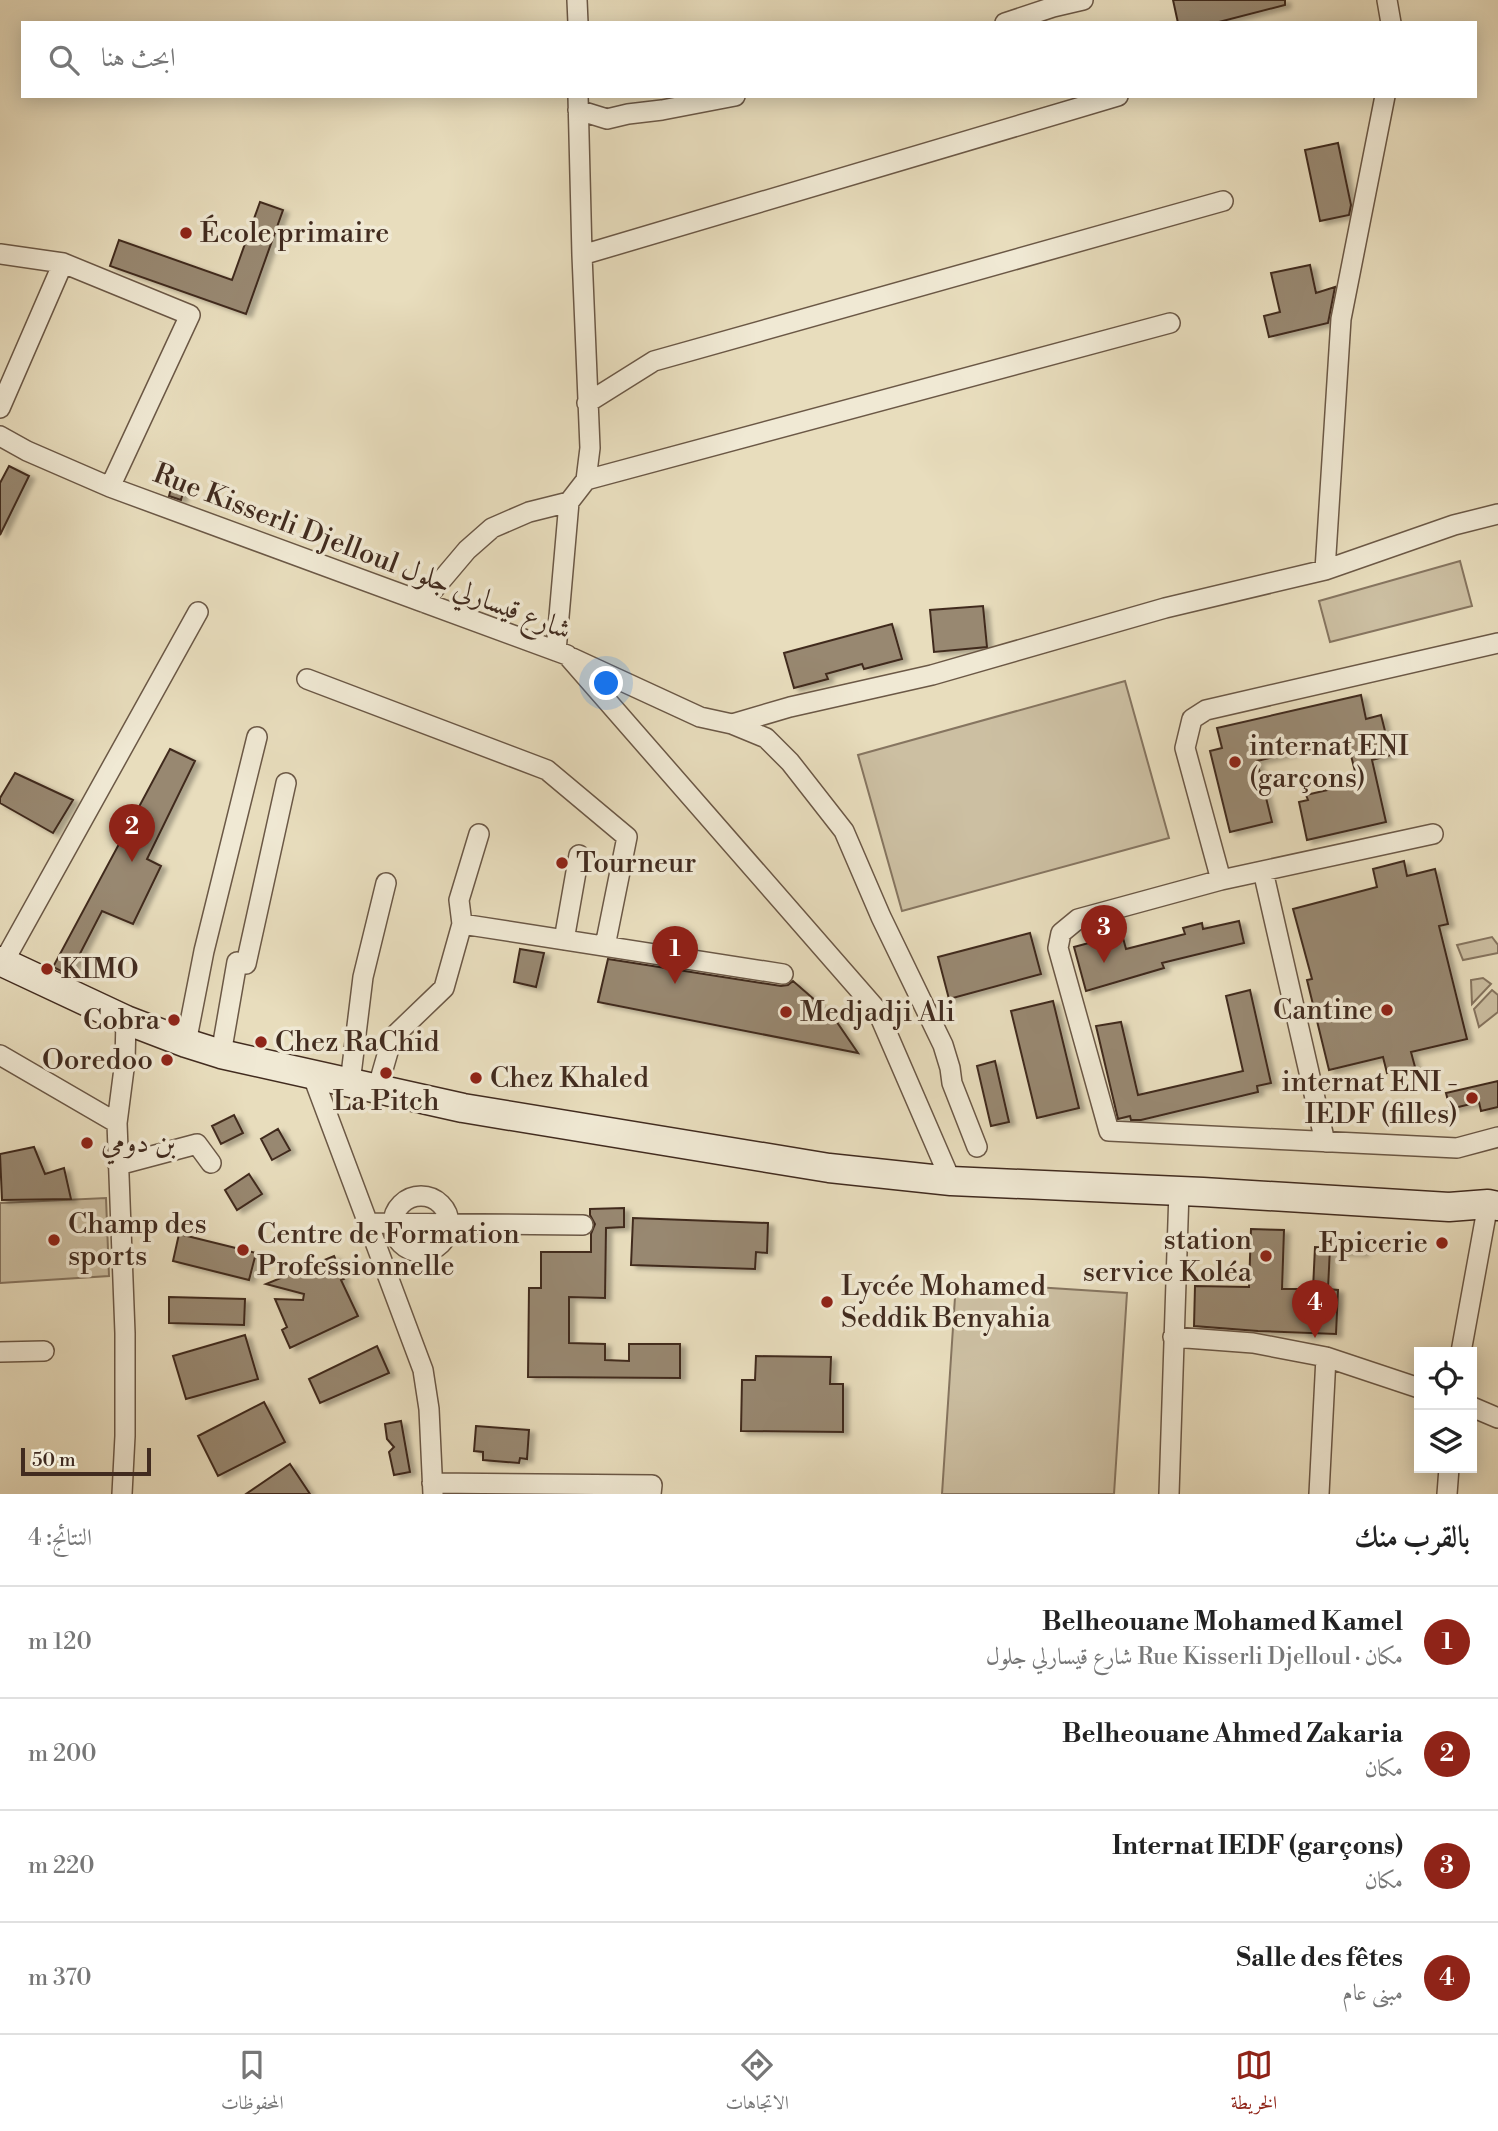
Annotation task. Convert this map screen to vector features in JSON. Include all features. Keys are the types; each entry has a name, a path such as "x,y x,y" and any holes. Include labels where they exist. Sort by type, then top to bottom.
{"main road":[{"path":"2,962 126,1020 221,1054 463,1108 724,1152 829,1168 951,1181 1449,1207 1493,1205"}],"street":[{"path":"577,0 578,21"},
{"path":"1010,21 1083,0"},
{"path":"1387,0 1391,21"},
{"path":"578,103 607,119 725,98"},
{"path":"582,255 1111,98"},
{"path":"1325,570 1341,319 1385,98"},
{"path":"578,103 590,447 586,480 569,502 561,653 701,717 732,724 766,738 790,762 844,831 881,917 943,1045 952,1083 978,1147"},
{"path":"587,403 654,360 1223,201"},
{"path":"0,254 63,263 190,315 110,487"},
{"path":"0,408 63,263"},
{"path":"586,480 1170,323"},
{"name":"Rue Kisserli Djelloul شارع قيسارلي جلول","path":"0,436 27,451 110,487 561,653 877,1010 951,1181"},
{"path":"423,602 467,550 492,528 529,512 569,502"},
{"path":"732,724 790,707 932,675 1165,608 1325,570 1454,525 1498,514"},
{"path":"2,962 198,612"},
{"path":"1221,880 1185,748 1192,719 1206,710 1498,643"},
{"path":"307,679 547,770 626,837 604,946"},
{"path":"186,1043 204,951 257,737"},
{"path":"221,1054 237,962 246,964 286,783"},
{"path":"363,1087 392,1038 444,988 462,924 459,900 479,834"},
{"path":"1433,834 1221,880 1078,919 1061,933 1058,948 1109,1131 1457,1148 1498,1137"},
{"path":"564,940 579,855"},
{"path":"1262,871 1325,1142"},
{"path":"363,1087 363,977 386,883"},
{"path":"462,924 783,974"},
{"path":"122,1494 125,1333 117,1123 125,1061 126,1020"},
{"path":"0,1055 117,1123"},
{"path":"312,1074 423,1370 429,1409 432,1489 652,1485 651,1494"},
{"path":"118,1165 197,1144 211,1163"},
{"path":"1169,1494 1179,1191"},
{"path":"419,1196 439,1202 447,1212 449,1224 447,1237 439,1246 427,1252 419,1252 407,1249 400,1243 393,1224 394,1216 401,1205 419,1196"},
{"path":"1462,1347 1490,1247 1493,1205"},
{"path":"368,1223 583,1226"},
{"path":"1173,1338 1253,1343 1326,1357 1414,1386"},
{"path":"0,1352 44,1351"},
{"path":"1319,1494 1326,1357"},
{"path":"1477,1409 1498,1418"},
{"path":"1447,1494 1449,1473"}],"shaded area":[{"path":"1460,561 1472,606 1330,642 1319,601"},
{"path":"1125,681 1169,838 902,911 858,755"},
{"path":"1492,937 1498,945 1498,953 1463,960 1457,945"},
{"path":"1483,978 1491,984 1472,1004 1471,980"},
{"path":"1492,990 1498,995 1498,1012 1479,1027 1474,1009"},
{"name":"Champ des sports","path":"106,1198 109,1276 0,1283 0,1203"},
{"path":"956,1282 1127,1293 1114,1494 942,1494"}],"building":[{"path":"1173,0 1285,0 1285,5 1223,21 1178,21"},
{"path":"1338,143 1351,205 1349,215 1320,221 1305,150"},
{"path":"260,202 283,210 246,314 110,266 119,240 232,280"},
{"path":"1310,265 1316,293 1335,287 1328,323 1269,337 1264,316 1280,312 1271,273"},
{"path":"9,466 29,476 0,535 0,483"},
{"path":"174,478 186,482 181,500 169,496"},
{"path":"983,606 987,647 934,652 930,610"},
{"path":"892,624 902,659 864,669 862,664 826,674 828,679 794,688 784,653"},
{"name":"internat ENI (garçons)","path":"1361,695 1366,719 1381,715 1391,755 1372,760 1386,822 1307,840 1299,802 1308,800 1306,795 1358,783 1347,740 1257,761 1272,822 1230,832 1210,751 1222,748 1217,728"},
{"path":"170,749 195,761 147,859 161,866 133,924 102,911 69,975 53,967"},
{"path":"15,773 73,800 53,833 0,803 0,798"},
{"path":"1404,861 1407,876 1435,869 1448,924 1439,926 1467,1039 1411,1052 1415,1067 1387,1073 1383,1057 1329,1070 1307,980 1312,979 1293,909 1377,887 1373,869"},
{"path":"1239,921 1244,943 1162,963 1164,968 1086,991 1074,947 1122,934 1126,949 1185,934 1183,928 1202,923 1203,929"},
{"path":"1030,933 1041,974 949,999 938,957"},
{"path":"520,949 544,953 536,987 514,982"},
{"path":"608,959 781,986 793,981 832,1015 858,1053 598,1002"},
{"path":"1250,990 1271,1083 1257,1086 1258,1092 1141,1120 1131,1120 1130,1116 1118,1119 1096,1026 1121,1022 1138,1095 1243,1071 1226,996"},
{"path":"1053,1001 1079,1108 1037,1118 1011,1011"},
{"path":"995,1061 1009,1122 991,1126 977,1066"},
{"name":"internat ENI - IEDF (filles)","path":"1498,1081 1498,1107 1481,1111 1479,1102 1450,1109 1446,1093"},
{"path":"234,1115 243,1133 221,1144 212,1126"},
{"path":"278,1129 290,1150 272,1160 261,1139"},
{"path":"34,1147 45,1174 64,1168 71,1199 2,1200 0,1154"},
{"path":"249,1174 262,1194 237,1210 225,1190"},
{"path":"624,1208 624,1227 606,1228 605,1298 569,1297 569,1343 605,1344 605,1360 629,1361 629,1344 680,1344 680,1378 528,1377 529,1288 541,1288 541,1252 591,1252 591,1234 595,1224 590,1209"},
{"path":"633,1218 768,1223 767,1253 756,1252 755,1269 631,1265"},
{"path":"1251,1229 1284,1230 1282,1289 1313,1289 1315,1247 1330,1248 1328,1289 1338,1290 1336,1334 1194,1326 1195,1286 1249,1287"},
{"path":"179,1234 256,1253 249,1280 173,1261"},
{"path":"1331,1237 1364,1239 1363,1253 1331,1251"},
{"path":"334,1256 344,1279 341,1280 358,1316 290,1348 282,1330 287,1327 275,1299 303,1300 304,1294 266,1284"},
{"path":"169,1297 245,1299 244,1325 169,1323"},
{"path":"245,1335 258,1379 186,1399 173,1356"},
{"path":"377,1346 389,1373 320,1403 309,1379"},
{"path":"756,1356 831,1357 830,1384 843,1384 843,1432 741,1431 742,1380 755,1380"},
{"path":"264,1402 285,1442 218,1476 198,1436"},
{"path":"401,1421 410,1472 394,1475 389,1452 394,1447 387,1439 385,1424"},
{"path":"476,1426 529,1430 527,1459 520,1458 519,1463 483,1460 483,1452 474,1451"},
{"path":"290,1464 310,1494 246,1494"}],"place":[{"name":"École primaire","path":"186,233"},
{"name":"internat ENI (garçons)","path":"1235,762"},
{"name":"Belheouane Ahmed Zakaria","path":"132,862"},
{"name":"Tourneur","path":"562,863"},
{"name":"Internat IEDF (garçons)","path":"1104,963"},
{"name":"KIMO","path":"47,969"},
{"name":"Belheouane Mohamed Kamel","path":"675,984"},
{"name":"Cantine","path":"1387,1010"},
{"name":"Medjadji Ali","path":"786,1012"},
{"name":"Cobra","path":"174,1020"},
{"name":"Chez RaChid","path":"261,1042"},
{"name":"Ooredoo","path":"167,1060"},
{"name":"La Pitch","path":"386,1073"},
{"name":"Chez Khaled","path":"476,1078"},
{"name":"internat ENI - IEDF (filles)","path":"1472,1098"},
{"name":"بن دومي","path":"87,1143"},
{"name":"Champ des sports","path":"54,1240"},
{"name":"Epicerie","path":"1442,1243"},
{"name":"Centre de Formation Professionnelle","path":"243,1250"},
{"name":"station service Koléa","path":"1266,1256"},
{"name":"Lycée Mohamed Seddik Benyahia","path":"827,1302"},
{"name":"Salle des fêtes","path":"1315,1338"}]}
